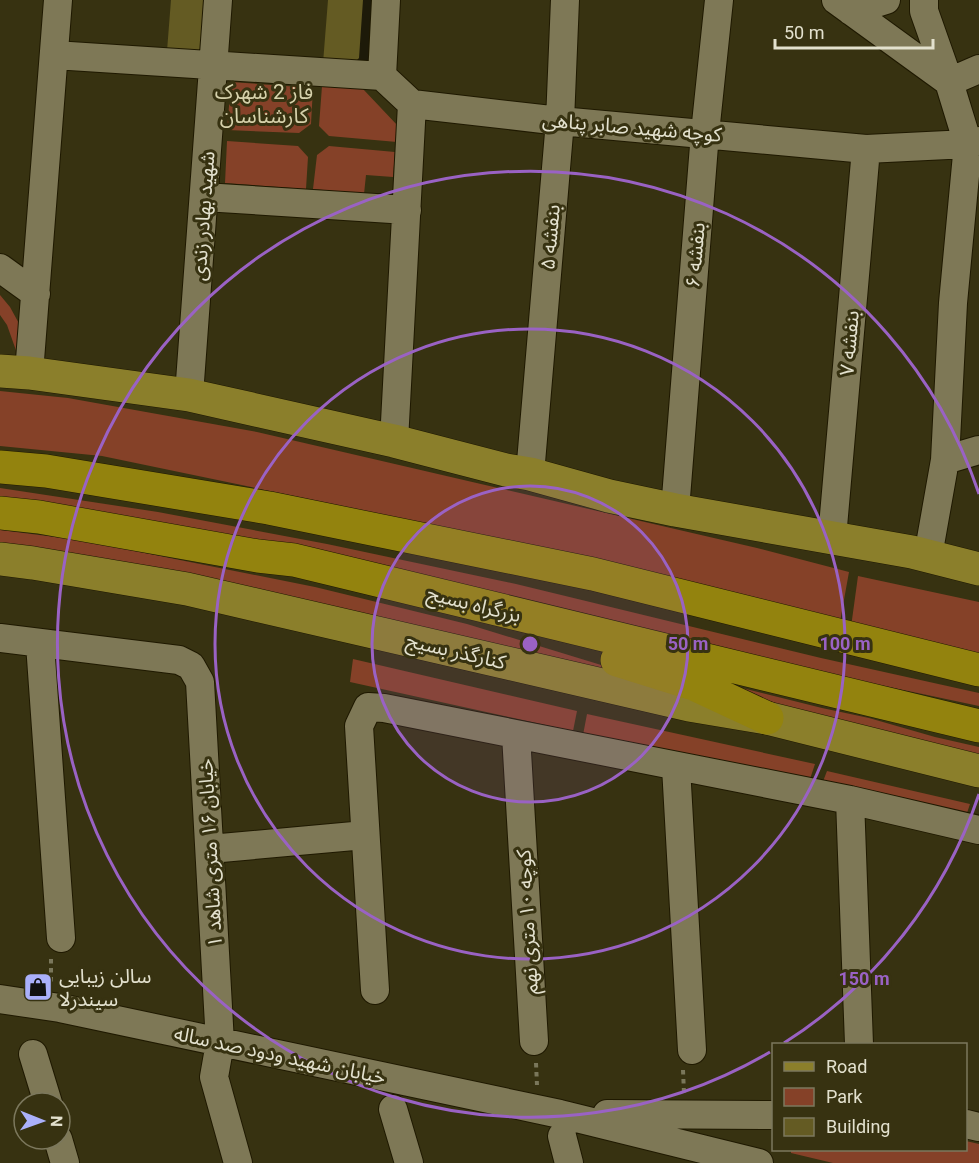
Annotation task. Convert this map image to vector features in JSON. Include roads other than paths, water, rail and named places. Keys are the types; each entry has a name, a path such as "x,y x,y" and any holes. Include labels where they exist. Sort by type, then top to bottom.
{"highway":[{"path":"0,467 46,471 269,508 593,574 979,670"},
{"name":"بزرگراه بسیج","path":"0,513 39,517 258,556 294,560 979,726"},
{"path":"294,560 694,684 767,718"}],"main road":[{"path":"9,368 189,395 394,441 609,496 928,556 979,569"},
{"name":"کنارگذر بسیج","path":"0,560 33,562 187,590 689,705 767,718 979,771"}],"street":[{"path":"9,368 36,294 58,0"},
{"name":"شهید بهادر زندی","path":"189,395 218,0"},
{"path":"382,76 386,0"},
{"name":"بنفشه ۵","path":"530,474 560,121 565,0"},
{"name":"بنفشه ۶","path":"675,510 705,133 719,0"},
{"path":"844,5 886,0"},
{"path":"924,0 924,11 949,82 974,142 966,299 945,460 928,556"},
{"path":"844,5 949,82"},
{"path":"54,55 382,76 412,104 394,441"},
{"path":"949,82 979,69"},
{"name":"کوچه شهید صابر پناهی","path":"412,104 560,121 866,149 974,142"},
{"name":"بنفشه ۷","path":"832,538 866,149"},
{"path":"204,197 407,210"},
{"path":"0,268 36,294"},
{"path":"945,460 979,450"},
{"path":"0,638 40,644 61,938"},
{"name":"خیابان ۱۶ متری شاهد ۱","path":"40,644 179,660 191,666 200,682 220,1043 214,1077 238,1163"},
{"path":"375,990 358,726 368,707 384,708 850,801 979,830"},
{"name":"کوچه ۱۰ متری نهم","path":"516,735 534,1041"},
{"path":"676,767 692,1050"},
{"path":"850,801 860,1043"},
{"path":"210,849 365,834"},
{"name":"خیابان شهید ودود صد ساله","path":"0,999 52,1006 554,1120 759,1163"},
{"path":"33,1054 44,1091"},
{"path":"393,1109 409,1163"},
{"name":"خیابان شهید ودود صد ساله","path":"554,1120 684,1114 772,1115"},
{"path":"554,1120 569,1163"}],"place":[{"name":"سالن زیبایی سیندرلا","path":"38,987"}],"district":[{"name":"فاز 2 شهرک کارشناسان","path":"264,104"}]}
